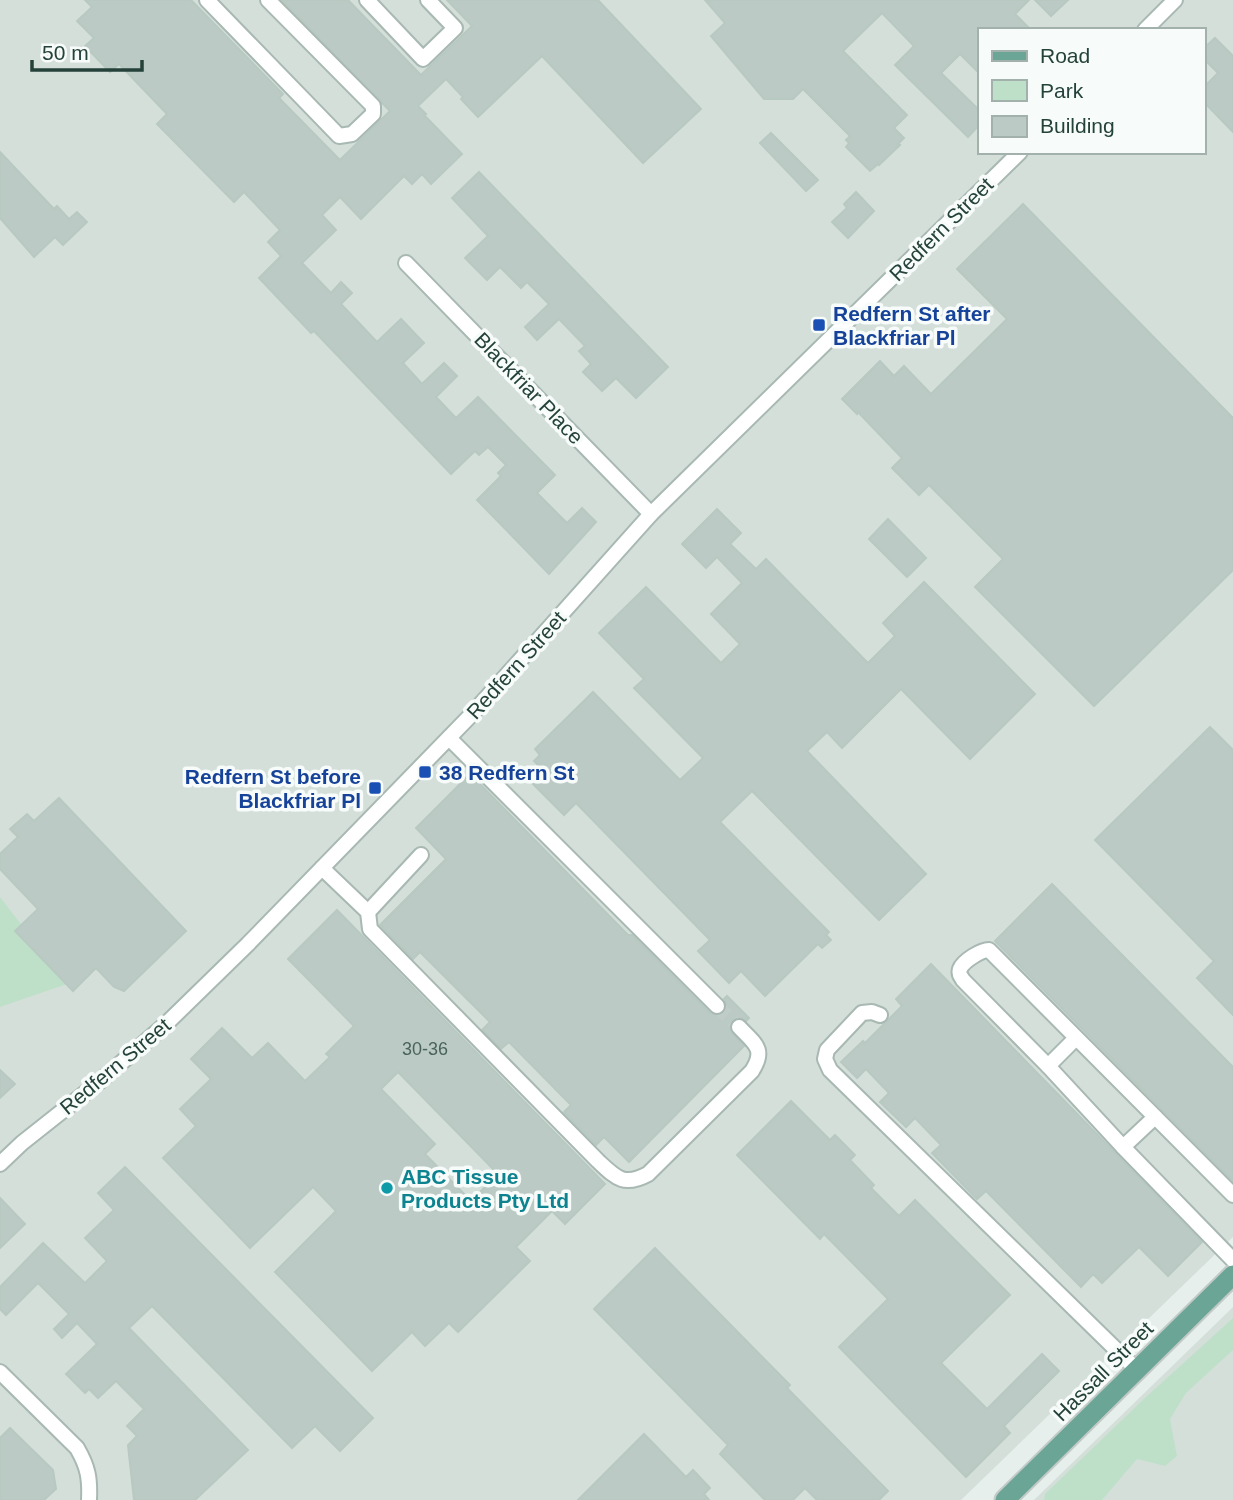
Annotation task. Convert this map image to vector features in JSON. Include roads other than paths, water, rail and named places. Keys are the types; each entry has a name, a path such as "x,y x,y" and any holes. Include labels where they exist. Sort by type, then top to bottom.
{"main road":[{"name":"Hassall Street","path":"1005,1500 1233,1275"}],"street":[{"path":"207,0 339,136 352,134 373,114 373,106 268,0"},
{"path":"367,0 423,59 455,28 428,0"},
{"path":"1146,28 1175,0"},
{"name":"Redfern Street","path":"0,1164 167,1023 248,944 471,715 651,514 1018,154"},
{"name":"Blackfriar Place","path":"406,262 651,514"},
{"path":"449,738 717,1006"},
{"path":"368,912 421,855"},
{"path":"322,868 368,912 370,929 612,1175 623,1180 634,1181 648,1174 752,1071 760,1057 759,1050 739,1027"},
{"path":"1233,1195 989,950 984,949 964,964 960,970 963,980 1233,1260"},
{"path":"880,1015 862,1013 827,1050 825,1059 830,1070 1137,1370"},
{"path":"1048,1066 1076,1038"},
{"path":"1124,1147 1155,1117"},
{"path":"0,1372 77,1448 86,1463 90,1481 89,1500"}],"tunnel":[{"path":"717,1006 739,1027"}],"place":[{"name":"Redfern St after Blackfriar Pl","path":"819,325"},
{"name":"38 Redfern St","path":"425,772"},
{"name":"Redfern St before Blackfriar Pl","path":"375,788"},
{"name":"ABC Tissue Products Pty Ltd","path":"387,1188"}]}
